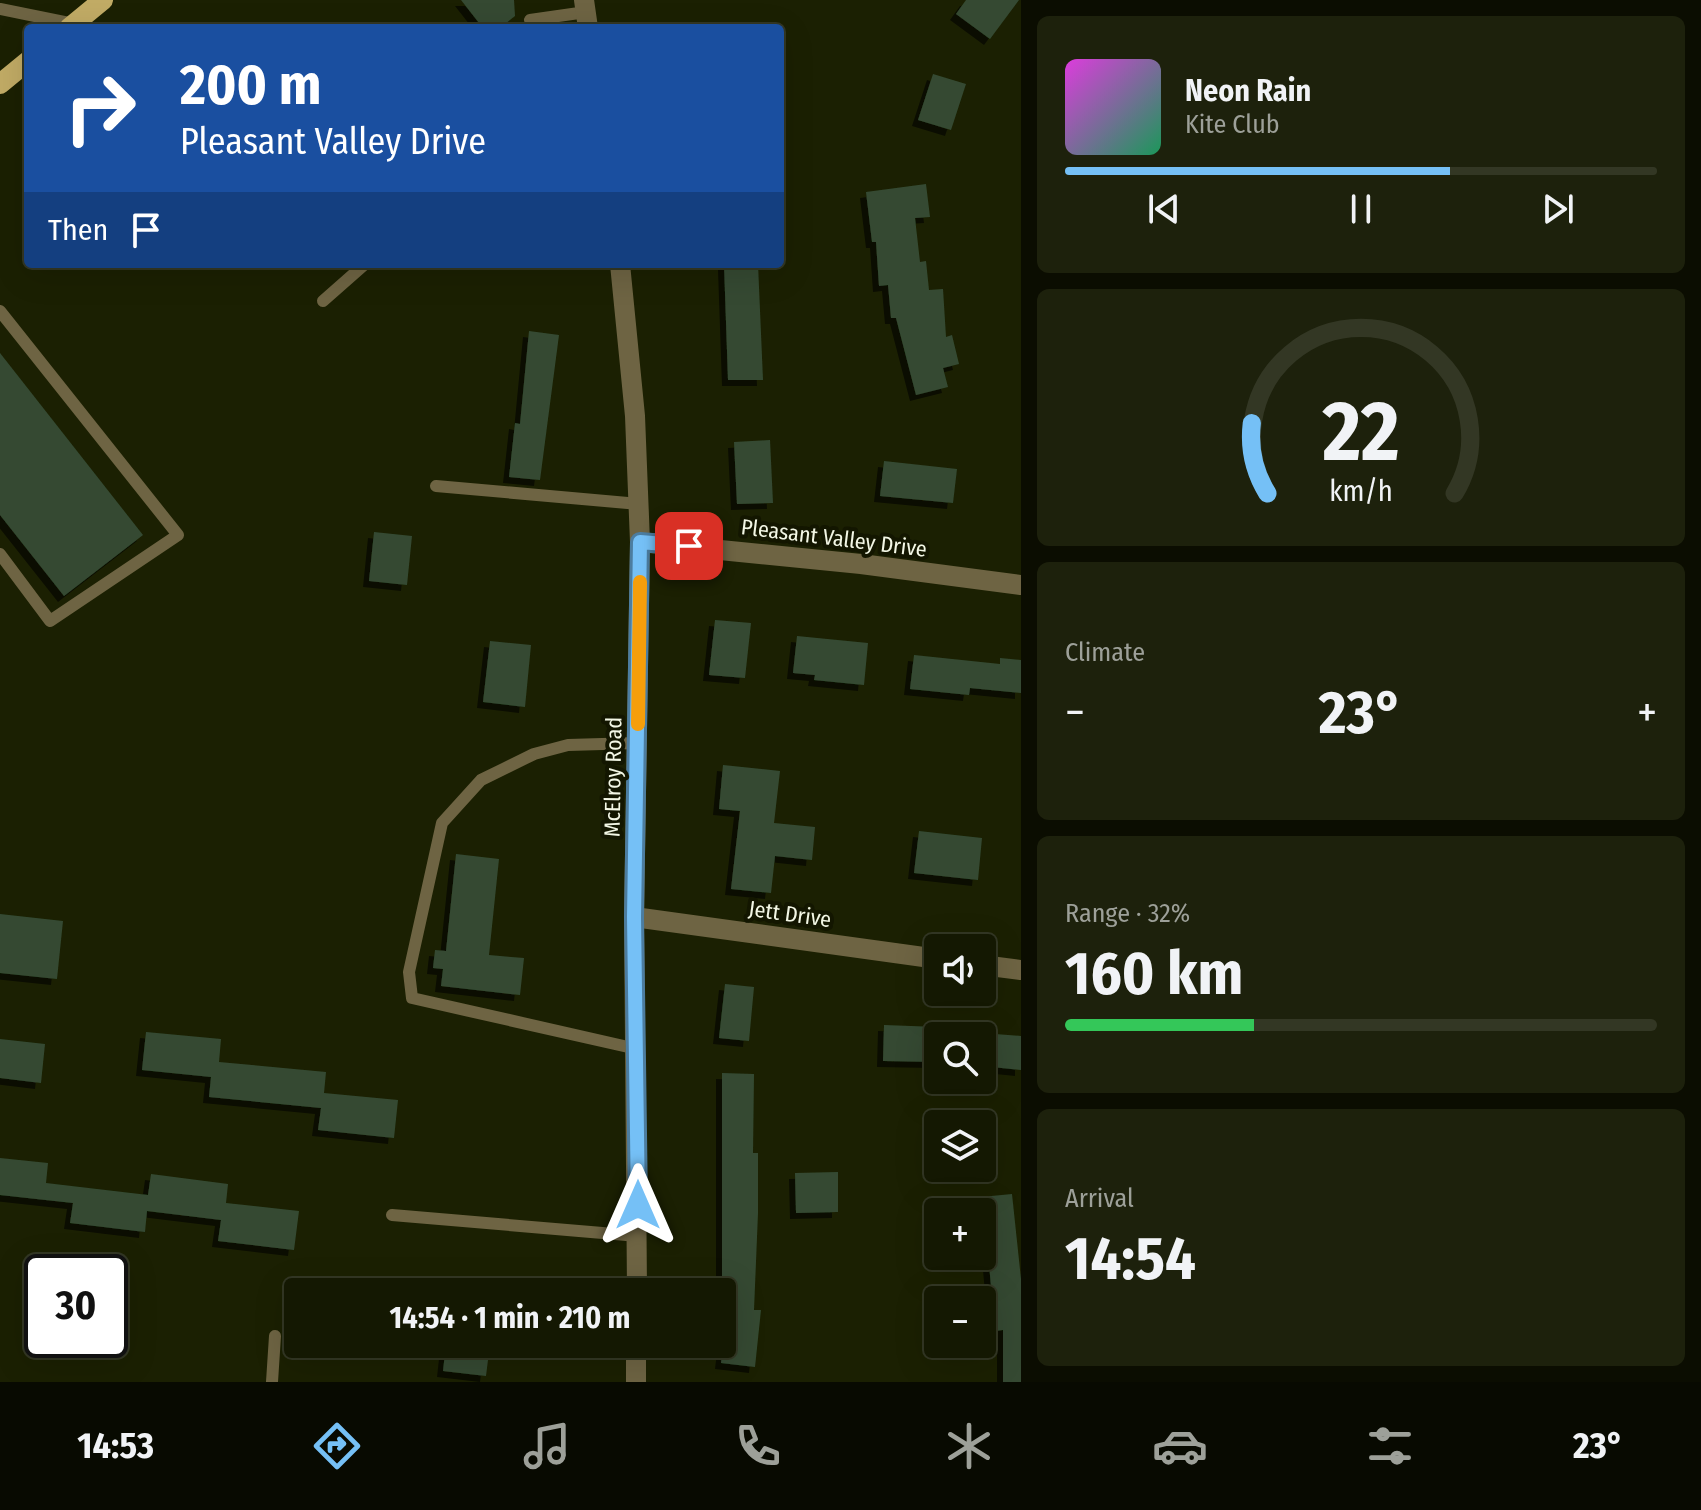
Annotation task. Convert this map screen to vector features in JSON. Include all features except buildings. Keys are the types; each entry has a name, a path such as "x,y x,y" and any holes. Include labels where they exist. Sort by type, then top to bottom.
{"main road":[{"path":"73,24 103,0"},
{"path":"0,84 24,64"}],"street":[{"name":"McElroy Road","path":"620,268 635,416 640,542 634,917 637,1278"},
{"name":"Pleasant Valley Drive","path":"640,542 861,564 1021,585"},
{"name":"Jett Drive","path":"634,917 924,957"},
{"path":"996,967 1021,970"},
{"path":"636,1358 636,1382"}],"lane":[{"path":"0,9 63,24"},
{"path":"530,20 586,13"},
{"path":"323,301 360,268"},
{"path":"0,311 178,535 50,621 0,554"},
{"path":"436,486 639,504"},
{"path":"637,743 568,745 534,754 481,780 442,823 409,972 412,998 637,1049"},
{"path":"392,1215 638,1236"},
{"path":"272,1382 275,1336"}],"slow traffic":[{"path":"638,724 640,582"}],"route":[{"path":"638,1205 634,917 640,542 689,546"}]}
